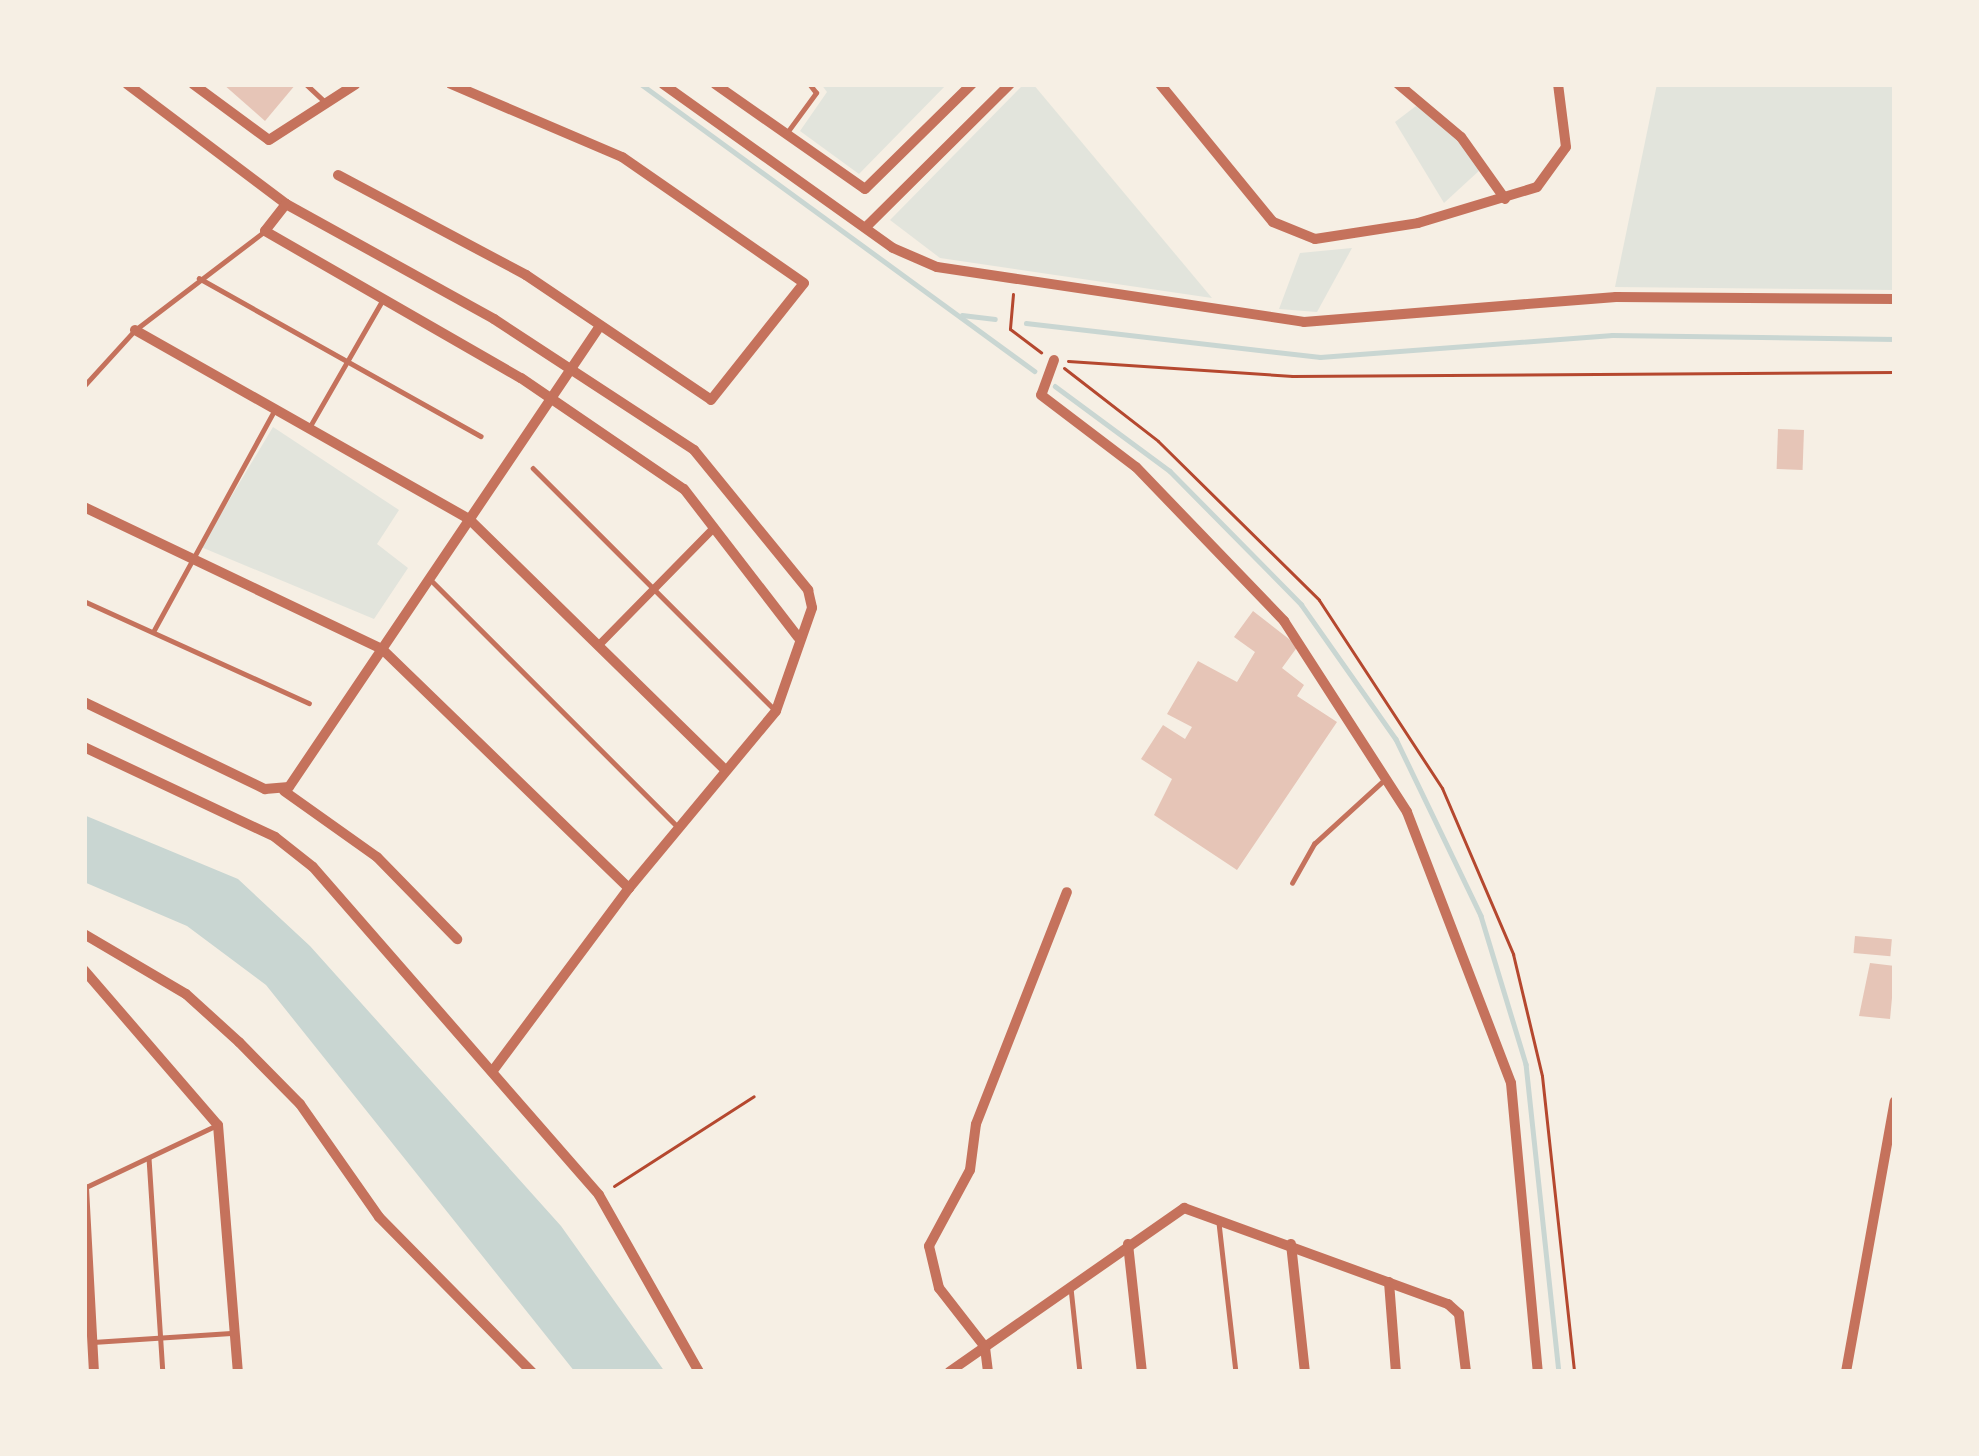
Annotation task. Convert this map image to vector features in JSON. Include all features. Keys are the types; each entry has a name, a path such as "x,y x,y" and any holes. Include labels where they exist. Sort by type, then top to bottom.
{"street":[{"path":"128,84 286,204 571,369 707,464 808,590 776,711 675,824 494,1070"},
{"path":"193,84 269,140 330,106 356,84"},
{"path":"338,175 600,326 711,400 804,283 622,157 451,84"},
{"path":"663,84 921,264 1304,322 1616,297 1895,299"},
{"path":"715,84 866,189 973,84"},
{"path":"866,227 1010,84"},
{"path":"1160,84 1273,222 1300,238 1505,199 1537,187 1561,158 1570,125 1559,84"},
{"path":"1398,84 1461,137 1505,199"},
{"path":"286,204 265,231 385,296 684,489 798,637"},
{"path":"284,791 600,326"},
{"path":"135,329 469,519 724,769"},
{"path":"1054,360 1041,395 1222,553 1284,621 1388,778 1466,942 1511,1083 1538,1372"},
{"path":"84,507 382,649 629,888"},
{"path":"597,646 713,528"},
{"path":"84,702 284,791 377,857 457,939"},
{"path":"84,747 275,837 494,1070 599,1196 699,1372"},
{"path":"988,1372 985,1347 939,1288 929,1246 970,1170 976,1124 1067,892"},
{"path":"84,934 186,994 239,1042 300,1104 379,1217 532,1372"},
{"path":"84,970 218,1125 238,1372"},
{"path":"1846,1372 1895,1101"},
{"path":"84,1188 94,1372"},
{"path":"949,1372 1184,1208 1219,1216 1459,1314 1466,1372"},
{"path":"1128,1244 1142,1372"},
{"path":"1291,1244 1306,1372"},
{"path":"1389,1282 1396,1372"}],"lane":[{"path":"306,84 330,106"},
{"path":"786,134 816,92 809,84"},
{"path":"84,386 135,329 265,231"},
{"path":"199,278 481,436"},
{"path":"309,428 385,296"},
{"path":"153,632 188,556 275,408"},
{"path":"533,468 776,711"},
{"path":"429,579 675,824"},
{"path":"84,601 309,703"},
{"path":"1292,883 1314,844 1388,778"},
{"path":"84,1188 218,1125"},
{"path":"149,1158 164,1372"},
{"path":"1219,1216 1236,1372"},
{"path":"1070,1284 1080,1372"},
{"path":"93,1342 237,1333"}],"path":[{"path":"1014,280 1010,329 1054,360 1292,376 1895,372"},
{"path":"599,1196 754,1096"}],"shaded area":[{"path":"821,84 947,84 859,174 800,131 827,92"},
{"path":"1024,84 1033,84 1212,298 940,258 890,220"},
{"path":"1657,84 1895,84 1895,290 1615,287"},
{"path":"1416,106 1458,133 1481,169 1444,203 1395,122"},
{"path":"1352,248 1317,312 1279,309 1300,253"},
{"path":"273,427 399,510 377,544 408,568 374,619 201,547"},
{"path":"84,815 238,879 310,946 561,1226 665,1372 575,1372 266,985 187,926 84,882"}],"building":[{"path":"223,84 296,84 265,121"},
{"path":"1778,429 1804,430 1803,470 1777,469"},
{"path":"1253,611 1298,646 1282,668 1304,685 1297,696 1337,722 1237,870 1154,815 1172,779 1141,759 1163,725 1185,739 1192,727 1167,714 1198,661 1237,682 1255,652 1234,637"},
{"path":"1855,936 1892,939 1890,956 1854,953"},
{"path":"1870,963 1895,966 1890,1019 1859,1016"}],"waterway":[{"path":"641,84 1034,371"},
{"path":"962,315 995,319"},
{"path":"1026,323 1320,357 1612,335 1895,339"},
{"path":"1055,386 1170,471 1301,604 1396,739 1481,916 1526,1064 1559,1372"}]}
